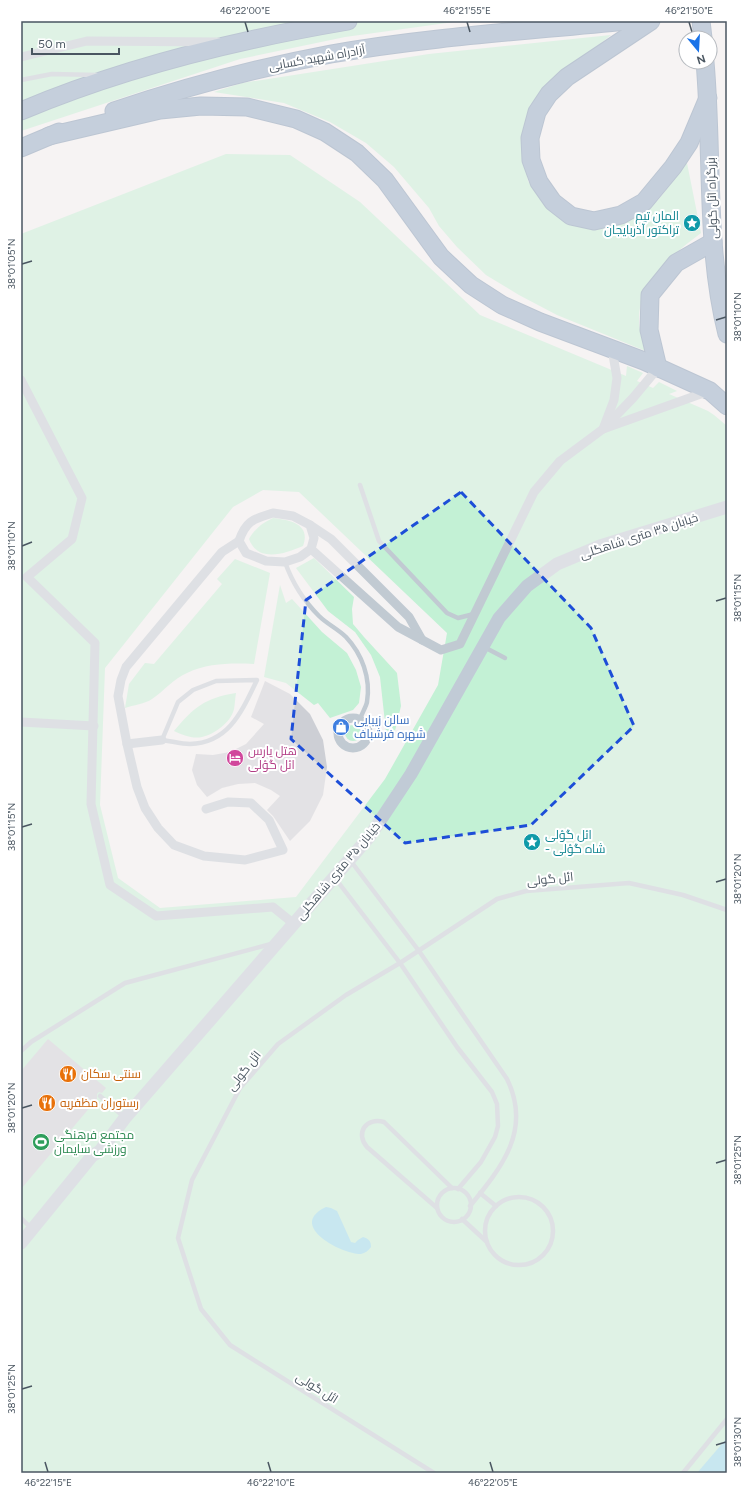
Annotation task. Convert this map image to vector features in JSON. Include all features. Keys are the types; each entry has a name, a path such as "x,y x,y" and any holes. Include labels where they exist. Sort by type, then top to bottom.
{"highway":[{"path":"21,111 115,76 199,52 289,31 348,21"},
{"name":"آزادراه شهید کسایی","path":"21,148 104,114 170,92 232,75 287,63 332,54 428,41 626,21"},
{"path":"651,21 567,77 549,94 537,112 530,138 532,160 539,182 553,202 571,216 594,221 621,215 644,202 673,167 689,143 708,98"},
{"name":"بزرگراه ائل گولی","path":"706,70 713,242 722,313 727,334"},
{"path":"49,136 160,110 201,106 247,107 296,119 325,132 357,153 385,180 441,257 472,285 502,305 540,322 658,368 710,391 727,406"},
{"path":"658,368 649,330 650,295 676,264 713,242"}],"street":[{"path":"21,57 87,41 241,42"},
{"path":"604,429 614,400 617,378 612,349"},
{"path":"311,549 398,627 440,650 460,644 534,492 560,461 604,429 634,398 658,368"},
{"path":"21,380 82,498 72,539 27,577 96,644 90,804 110,885 156,916 273,907 294,924"},
{"path":"604,429 710,391"},
{"name":"خیابان ۳۵ متری شاهگلی","path":"21,1242 92,1156 100,1151 125,1118 370,836 411,774 499,618 527,586 557,564 600,546 727,507"},
{"path":"206,809 228,802 251,803 269,820 283,850 245,860 204,856 174,845 158,828 145,808 137,787 118,696 121,680 126,667 222,552 239,541 243,529 255,518 274,513 293,516 310,525 331,540 409,618 423,641"},
{"path":"239,541 246,553 266,561 285,562 300,557 311,549 314,538 310,525"},
{"path":"21,722 94,726"},
{"path":"127,744 162,740"}],"lane":[{"path":"21,80 52,74 115,76"},
{"path":"360,485 379,541 447,613 458,618 475,613"},
{"path":"285,562 291,577 303,596 319,616 346,637 359,654 368,677 367,702 360,719"},
{"path":"483,646 505,658"},
{"path":"257,680 241,712 225,732 208,741 189,744 162,740 178,702 193,690 216,682 257,680"},
{"path":"350,859 419,950 506,1079 515,1100 516,1125 514,1138 504,1160 470,1206 469,1211 462,1220 457,1222 447,1220 439,1213 437,1208 367,1147 362,1139 362,1134 366,1125 374,1121 384,1122 452,1188 458,1189 467,1195 470,1206"},
{"path":"334,877 400,963 457,1047 492,1092 497,1104 498,1126 495,1137 481,1162 458,1189"},
{"name":"ائل گولی","path":"434,1473 230,1345 201,1309 178,1238 192,1180 240,1088 278,1044 346,995 400,963 497,899 526,890 628,883 683,895 727,910"},
{"path":"21,1051 31,1042 125,983 278,942"},
{"path":"100,1096 125,1118"},
{"path":"437,1208 437,1203 442,1193 452,1188"},
{"path":"480,1193 496,1206"},
{"path":"462,1220 487,1242 493,1252 502,1260 512,1264 524,1264 535,1261 544,1254 551,1244 553,1225 550,1215 544,1206 535,1200 525,1197 515,1197 505,1200 496,1206 486,1223 485,1233 487,1242"},
{"path":"21,1218 32,1229"},
{"path":"683,1473 727,1419"}],"highlighted area":[{"path":"461,492 591,628 634,726 531,825 405,843 291,739 306,600"}],"green space":[{"path":"21,21 461,21 345,37 240,59 21,131"},
{"path":"611,35 563,74 530,105 522,144 528,181 548,209 574,225 610,227 631,219 658,200 670,185 686,158 701,233 668,260 659,270 644,294 640,307 639,326 648,352 557,315 519,295 486,275 457,247 439,226 429,208 394,167 366,143 330,122 284,103 214,92 242,83 429,54"},
{"name":"ائل گؤلی - شاه گؤلی","path":"226,154 290,155 360,202 480,315 626,376 627,366 643,373 637,381 653,388 659,382 677,391 669,394 708,411 727,426 727,1473 21,1473 21,234","holes":["263,490 299,492 447,633 438,685 385,779 296,897 160,908 118,878 100,805 105,668 233,507"]},
{"path":"273,518 292,522 302,528 305,539 303,546 280,554 265,554 253,547 249,539 251,535 265,522"},
{"path":"314,558 354,597 352,609 353,624 397,673 401,706 394,735 387,741 380,677 371,655 355,632 328,611 296,568"},
{"path":"235,559 270,573 254,664 220,664 203,667 177,678 149,701 125,708 129,684 145,663 154,664 222,584 217,579"},
{"path":"280,585 286,603 292,599 322,632 347,653 356,670 361,687 359,703 353,710 330,718 318,703 314,705 286,683 264,677"},
{"path":"236,693 232,714 222,727 202,737 188,736 174,731 194,710 201,705 216,698"},
{"path":"350,725 356,725 361,730 359,739 356,741 350,741 345,736 345,730"}],"water":[{"path":"326,1207 337,1211 351,1242 355,1243 363,1237 369,1240 371,1247 369,1250 361,1254 346,1251 328,1242 314,1230 312,1223 314,1216"},
{"path":"727,1438 727,1473 697,1473"}],"building":[{"path":"265,681 290,694 310,714 323,740 327,767 323,795 310,821 290,841 273,816 267,810 280,796 255,783 238,784 222,788 207,797 197,785 192,770 196,754 213,755 230,752 246,744 264,724 251,717"},
{"name":"مجتمع فرهنگی ورزشی سایمان","path":"48,1039 106,1088 102,1093 99,1092 97,1094 97,1099 21,1189 21,1071"}],"place":[{"name":"المان تیم تراکتور آذربایجان","path":"692,223"},
{"name":"سالن زیبایی شهره فرشباف","path":"341,727"},
{"name":"هتل پارس ائل گؤلی","path":"235,758"},
{"name":"ائل گؤلی - شاه گؤلی","path":"532,842"},
{"name":"سنتی سکان","path":"68,1074"},
{"name":"رستوران مظفریه","path":"47,1103"},
{"name":"مجتمع فرهنگی ورزشی سایمان","path":"41,1142"}]}
